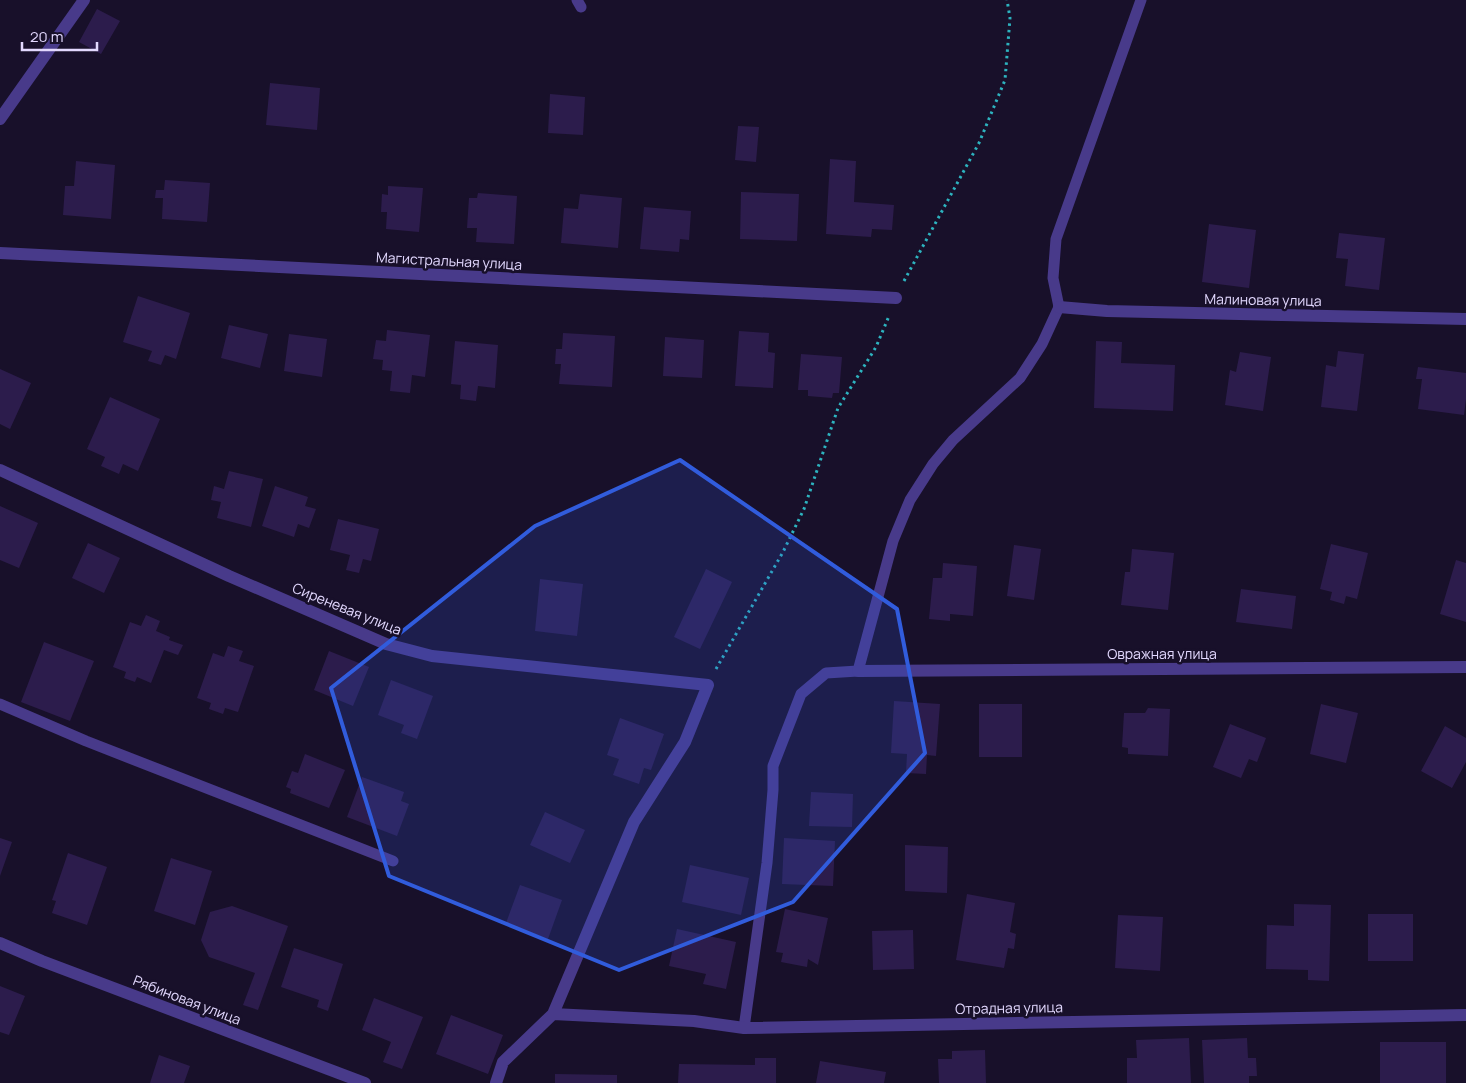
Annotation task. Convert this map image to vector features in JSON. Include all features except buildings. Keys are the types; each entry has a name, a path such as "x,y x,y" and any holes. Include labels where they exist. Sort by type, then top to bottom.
{"street":[{"path":"0,119 84,0"},
{"name":"Магистральная улица","path":"0,253 896,298"},
{"name":"Малиновая улица","path":"1059,307 1107,311 1466,319"},
{"name":"Сиреневая улица","path":"0,470 229,576 386,644 432,656 708,684"},
{"name":"Овражная улица","path":"858,671 1466,667"},
{"path":"496,1083 503,1062 553,1014 634,822 685,742 708,684"},
{"name":"Рябиновая улица","path":"0,943 42,961 365,1083"},
{"name":"Отрадная улица","path":"553,1014 694,1021 744,1028 1466,1015"}],"lane":[{"path":"744,1028 767,863 773,766 801,694 826,673 858,671 894,541 910,500 933,464 953,440 1020,378 1042,344 1059,307 1053,278 1056,240 1142,0"},
{"path":"0,704 86,741 393,861"}],"path":[{"path":"708,684 783,552 804,509 838,408 876,347 902,284 979,143 1005,80 1010,18 1007,0"}],"highlighted area":[{"path":"680,460 897,609 925,753 793,902 619,970 389,876 331,688 535,526"}]}
